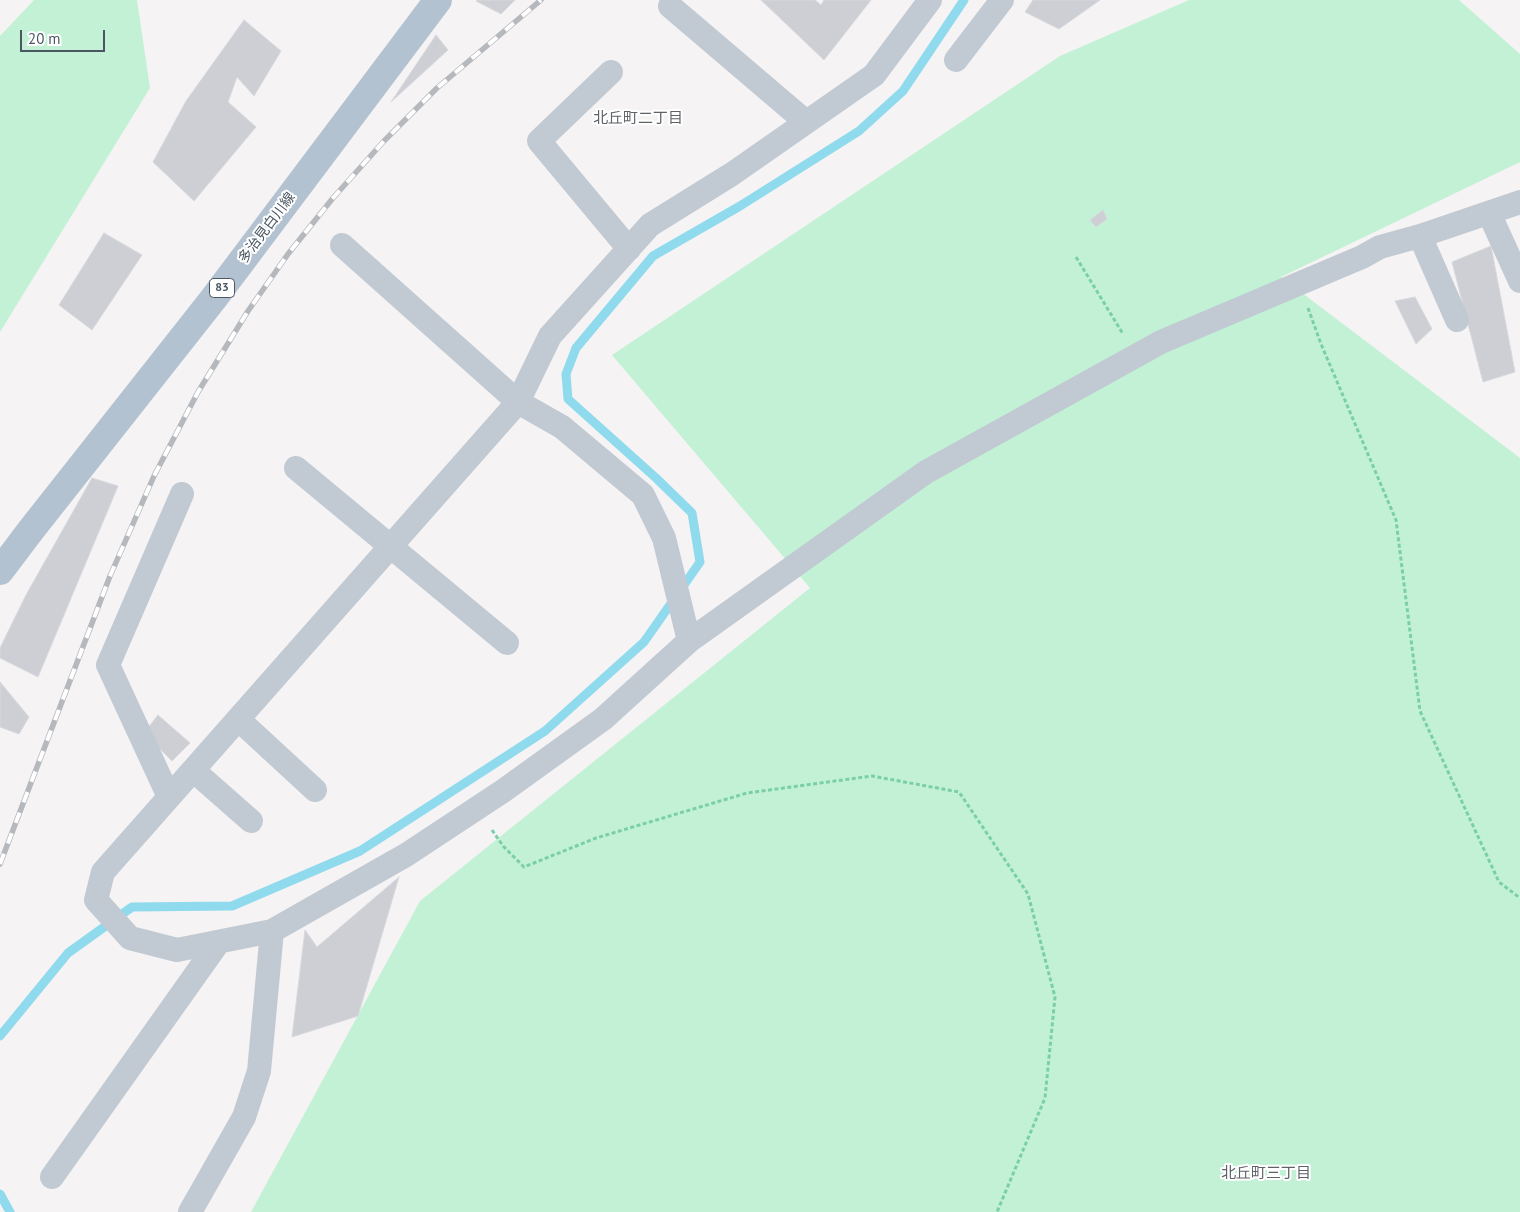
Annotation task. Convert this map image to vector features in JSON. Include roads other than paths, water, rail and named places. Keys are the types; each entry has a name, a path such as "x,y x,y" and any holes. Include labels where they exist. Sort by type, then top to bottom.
{"main road":[{"name":"多治見白川線","path":"0,571 214,298 432,2"}],"street":[{"path":"930,0 874,74 732,174 650,225 550,336 518,402 103,872 96,900 130,938 176,950 272,931 406,855 477,809 603,719 689,641 926,472 1161,342 1362,257 1380,247 1420,236 1520,202"},
{"path":"956,60 1002,0"},
{"path":"670,6 806,122"},
{"path":"611,72 539,141 630,249"},
{"path":"1489,213 1520,281"},
{"path":"1420,236 1457,320"},
{"path":"342,245 518,402 562,427 643,495 664,538 689,641"},
{"path":"296,468 507,643"},
{"path":"169,797 108,665 182,494"},
{"path":"238,719 315,790"},
{"path":"193,770 251,821"},
{"path":"190,1212 244,1117 259,1071 272,931"},
{"path":"52,1177 218,943"}],"waterway":[{"path":"0,1036 68,953 132,907 232,906 360,851 545,731 644,642 700,562 692,513 568,399 566,374 576,348 653,256 740,206 859,131 903,91 964,0"},
{"path":"0,1194 10,1212"}],"railway":[{"path":"0,864 110,576 154,476 198,392 248,311 288,254 333,198 384,141 437,88 541,0"}],"district":[{"name":"北丘町二丁目","path":"638,119"},
{"name":"北丘町三丁目","path":"1266,1174"}]}
